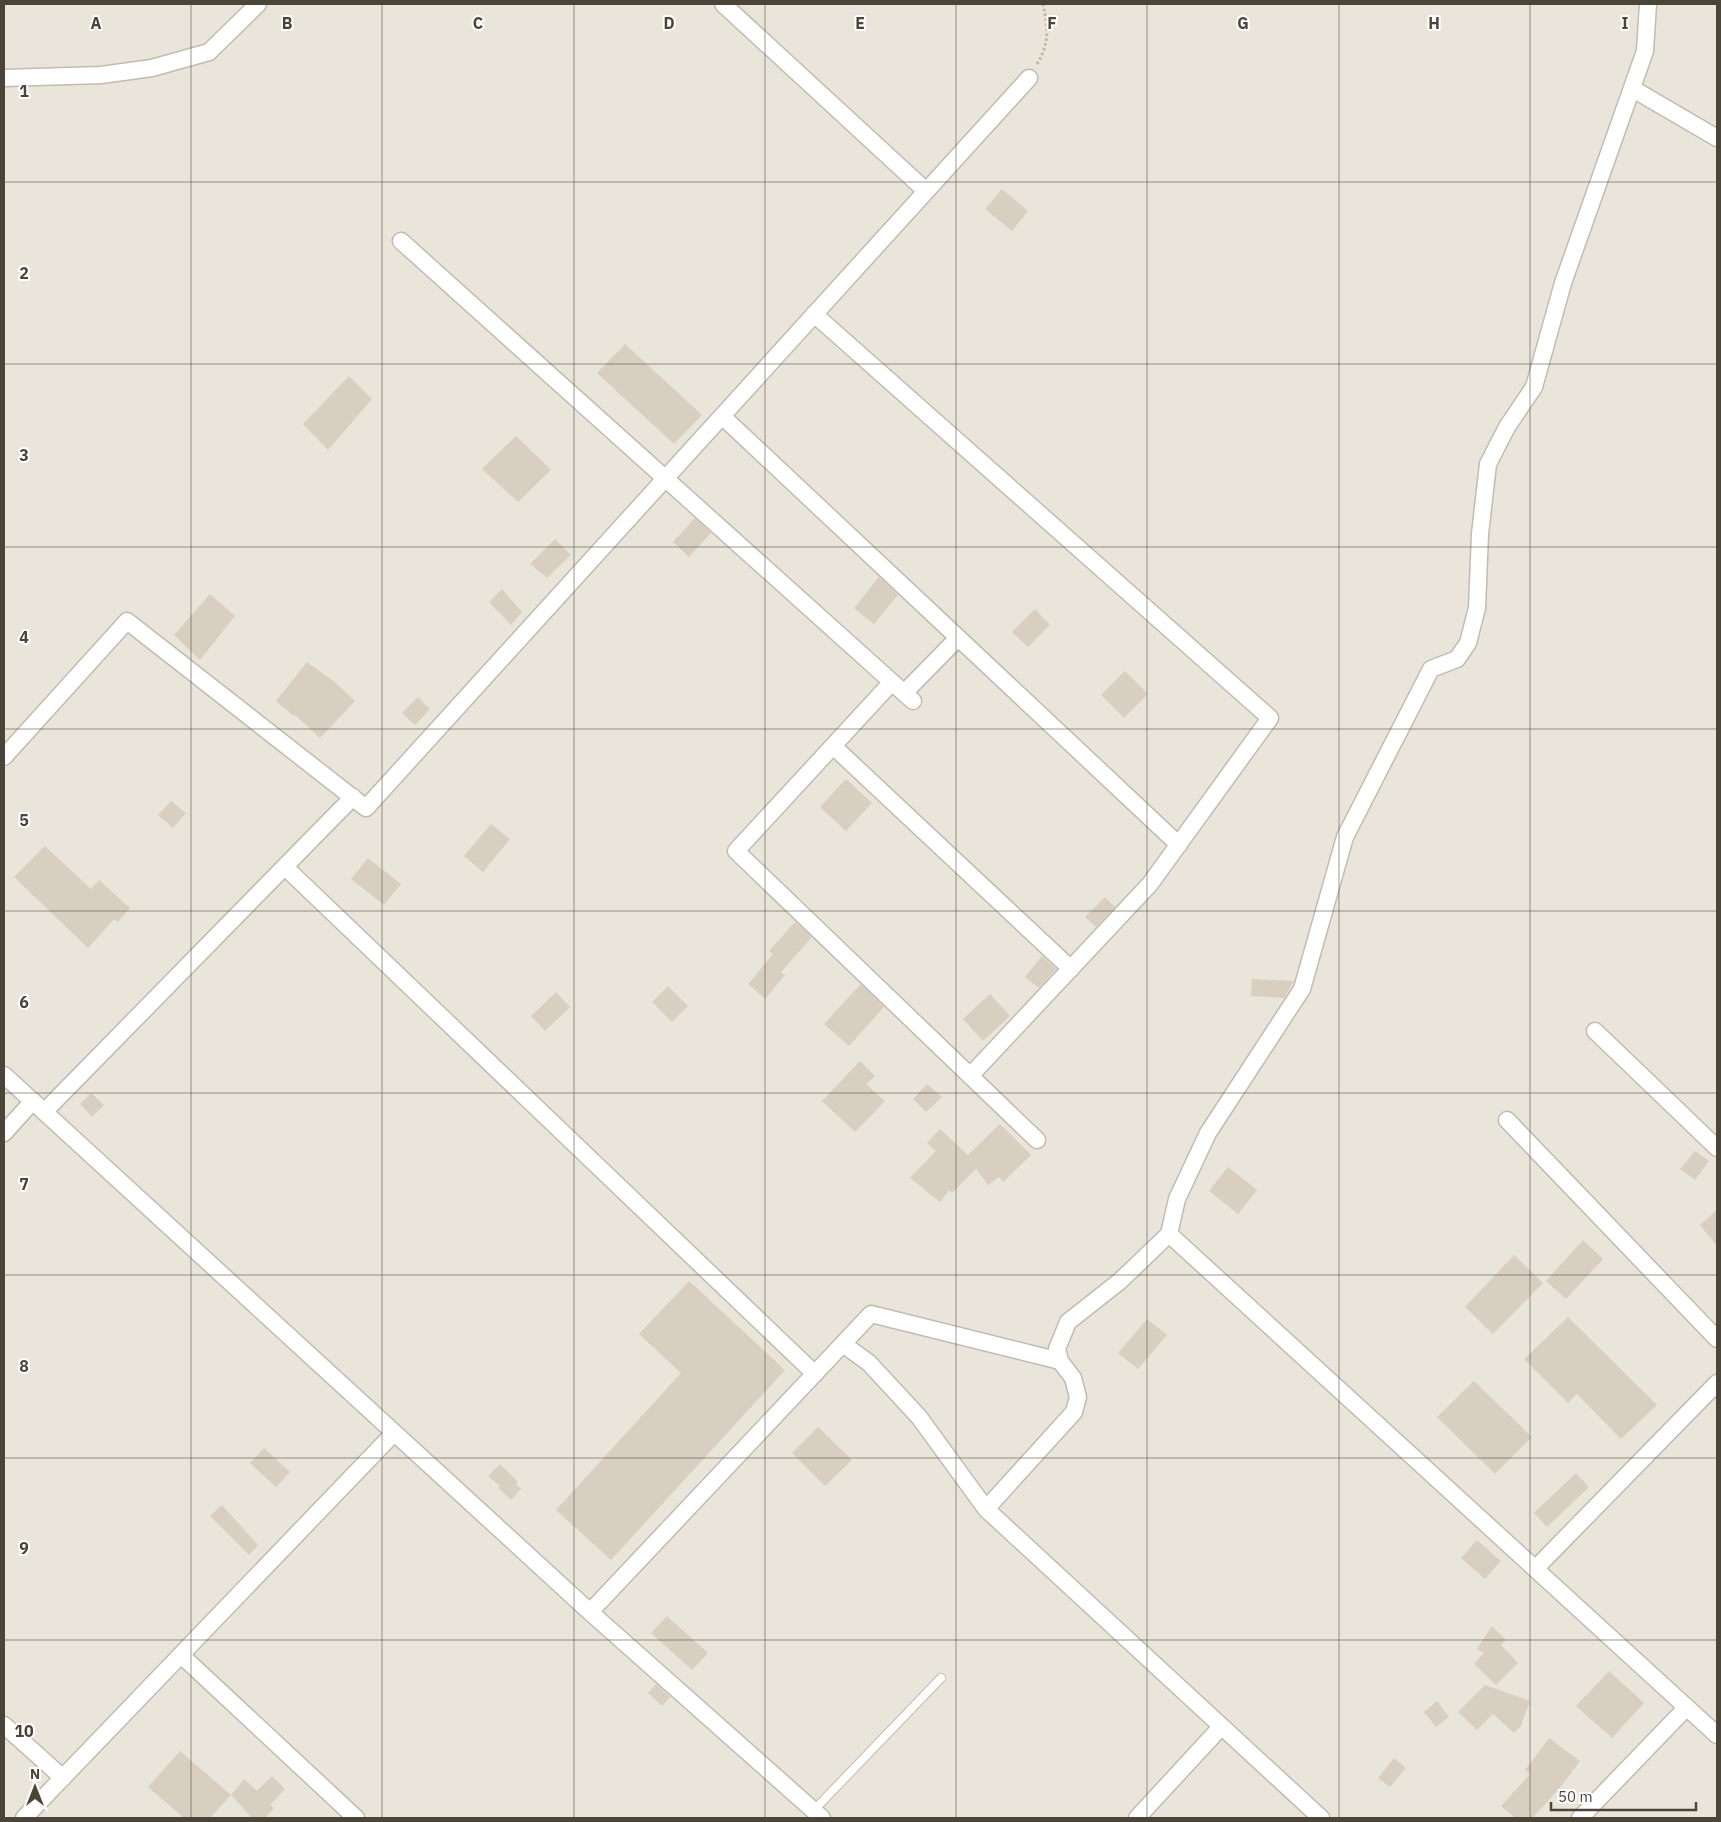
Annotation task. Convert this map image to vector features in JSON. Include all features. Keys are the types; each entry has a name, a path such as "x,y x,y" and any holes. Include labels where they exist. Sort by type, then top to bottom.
{"street":[{"path":"4,78 101,75 152,68 209,52 258,4"},
{"path":"723,4 926,190"},
{"path":"986,1509 1074,1412 1078,1397 1073,1378 1060,1361 1057,1349 1068,1322 1120,1282 1169,1234 1177,1199 1208,1133 1302,989 1344,836 1432,669 1457,659 1468,643 1476,608 1480,534 1488,464 1507,427 1534,388 1562,283 1633,90 1645,51 1648,4"},
{"path":"4,757 127,621 366,808 1029,78"},
{"path":"1633,90 1717,138"},
{"path":"401,240 903,692"},
{"path":"814,314 1270,718 1150,884 970,1076"},
{"path":"722,416 1179,844"},
{"path":"958,638 903,692 833,746 736,851 1037,1140"},
{"path":"833,746 1071,969"},
{"path":"4,1133 38,1107 285,867 353,797"},
{"path":"285,867 815,1374"},
{"path":"1595,1031 1717,1148"},
{"path":"4,1075 590,1612 818,1814"},
{"path":"1507,1120 1717,1339"},
{"path":"1169,1234 1687,1707 1716,1730"},
{"path":"590,1612 871,1314 1060,1361"},
{"path":"843,1344 869,1363 919,1417 986,1509 1321,1818"},
{"path":"1536,1569 1717,1383"},
{"path":"24,1818 394,1433"},
{"path":"181,1655 356,1818"},
{"path":"1580,1818 1687,1707"},
{"path":"4,1725 63,1778"},
{"path":"1136,1818 1221,1727"}],"lane":[{"path":"818,1814 941,1678"}],"path":[{"path":"1029,78 1045,51 1048,26 1043,4"}],"shaded area":[{"path":"4,4 1717,4 1717,1818 4,1818"}],"building":[{"path":"1002,189 1028,211 1012,231 985,209"},
{"path":"625,344 702,415 674,444 597,373"},
{"path":"349,376 372,399 328,450 303,424"},
{"path":"516,436 551,470 518,502 482,469"},
{"path":"695,518 711,533 689,557 673,542"},
{"path":"555,539 571,555 547,578 530,564"},
{"path":"879,577 898,595 874,624 854,608"},
{"path":"502,589 522,612 511,625 489,602"},
{"path":"210,594 235,616 200,660 174,635"},
{"path":"1035,609 1050,625 1028,647 1012,632"},
{"path":"307,662 336,683 355,701 320,738 295,715 276,701"},
{"path":"1125,671 1148,694 1124,718 1101,695"},
{"path":"418,697 430,709 415,725 402,713"},
{"path":"846,779 872,803 846,831 820,807"},
{"path":"171,801 186,813 173,828 158,815"},
{"path":"491,824 510,839 483,872 464,856"},
{"path":"45,846 91,889 99,880 130,908 118,922 114,919 88,948 14,877"},
{"path":"368,858 401,884 384,905 351,879"},
{"path":"1105,897 1115,907 1096,927 1085,917"},
{"path":"795,922 812,937 781,972 785,975 765,999 748,984 773,954 769,951"},
{"path":"1042,956 1056,969 1039,988 1025,977"},
{"path":"1252,979 1294,981 1284,998 1251,996"},
{"path":"861,984 884,1007 849,1046 824,1024"},
{"path":"668,986 688,1006 672,1022 652,1002"},
{"path":"556,992 570,1007 545,1031 531,1016"},
{"path":"990,994 1010,1016 983,1041 963,1019"},
{"path":"860,1061 875,1076 866,1084 885,1101 855,1132 822,1101"},
{"path":"927,1084 942,1097 926,1112 913,1099"},
{"path":"91,1093 104,1105 92,1117 80,1104"},
{"path":"1000,1124 1031,1155 1003,1182 999,1177 988,1185 976,1169 952,1193 949,1190 940,1202 910,1178 936,1151 927,1143 940,1129 968,1155"},
{"path":"1695,1151 1709,1161 1695,1180 1680,1169"},
{"path":"1228,1167 1257,1190 1238,1214 1209,1191"},
{"path":"1717,1210 1717,1246 1700,1225"},
{"path":"1583,1240 1603,1259 1566,1299 1546,1281"},
{"path":"1514,1255 1543,1283 1493,1334 1465,1307"},
{"path":"689,1281 785,1370 611,1560 556,1510 681,1373 639,1334"},
{"path":"1568,1317 1657,1405 1621,1439 1577,1394 1568,1403 1524,1359"},
{"path":"1147,1319 1167,1335 1138,1369 1118,1353"},
{"path":"1474,1381 1532,1437 1495,1474 1437,1417"},
{"path":"818,1427 852,1460 825,1486 792,1453"},
{"path":"264,1448 290,1472 276,1487 250,1463"},
{"path":"500,1464 518,1482 516,1484 521,1489 511,1500 498,1488 500,1486 488,1476"},
{"path":"1576,1473 1589,1487 1547,1527 1534,1513"},
{"path":"222,1505 258,1545 249,1555 210,1516"},
{"path":"1477,1540 1501,1561 1485,1579 1461,1558"},
{"path":"667,1616 708,1653 692,1670 651,1633"},
{"path":"1492,1626 1506,1640 1501,1645 1518,1663 1496,1685 1474,1664 1484,1653 1477,1649"},
{"path":"1609,1671 1644,1703 1612,1738 1576,1706"},
{"path":"656,1684 670,1697 662,1706 648,1693"},
{"path":"1485,1685 1530,1701 1521,1726 1514,1733 1493,1714 1477,1730 1458,1712"},
{"path":"1437,1701 1449,1717 1436,1727 1424,1712"},
{"path":"1549,1738 1580,1761 1559,1789 1532,1818 1515,1818 1501,1806 1530,1774 1525,1770"},
{"path":"180,1751 231,1795 210,1818 184,1818 148,1787"},
{"path":"1394,1758 1406,1768 1390,1787 1378,1778"},
{"path":"272,1776 285,1789 270,1805 274,1808 265,1818 252,1818 231,1795 244,1779 257,1791"}]}
